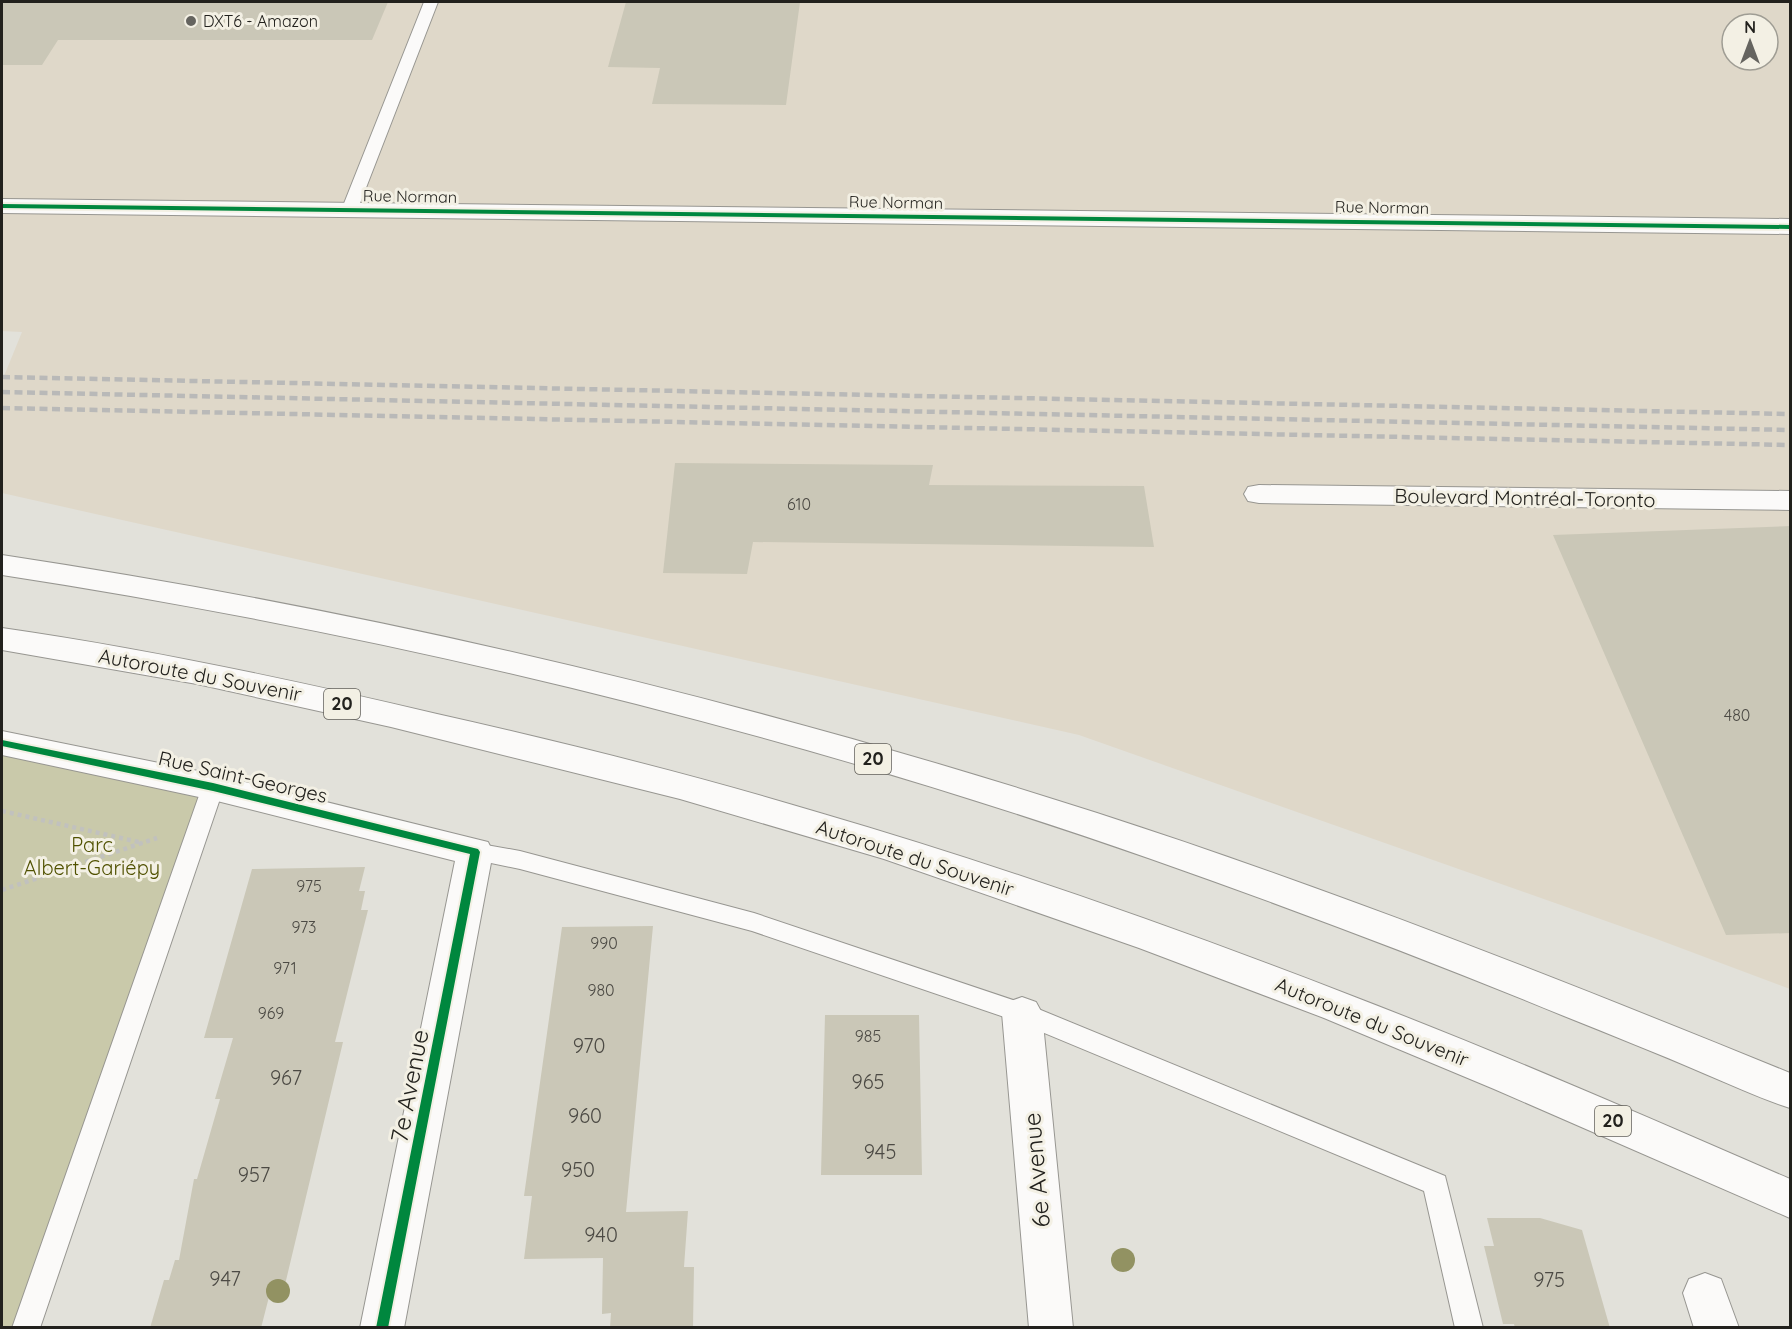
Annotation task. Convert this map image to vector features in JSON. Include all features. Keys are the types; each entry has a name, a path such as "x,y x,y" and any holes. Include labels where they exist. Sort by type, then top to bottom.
{"main road":[{"name":"Rue Norman","path":"2,206 1791,227"},
{"name":"Boulevard Montréal-Toronto","path":"1259,494 1791,501"},
{"name":"20","path":"2,565 143,587 455,650 757,725 983,791 1169,851 1470,961 1791,1091"},
{"name":"Autoroute du Souvenir","path":"2,639 214,676 433,725 679,786 900,851 1072,910 1337,1007 1542,1091 1791,1199"},
{"name":"Rue Saint-Georges","path":"2,743 213,787 475,852"},
{"name":"7e Avenue","path":"382,1328 475,852"},
{"name":"6e Avenue","path":"1022,1013 1051,1328"},
{"path":"1715,1060 1791,1078"}],"lane":[{"path":"349,211 431,2"},
{"path":"26,1328 213,787"},
{"path":"475,852 520,860 754,922 1022,1013 1436,1184 1468,1328"}],"path":[{"path":"2,811 144,843"},
{"path":"2,890 199,825"}],"shaded area":[{"path":"2,2 1790,2 1790,989 1654,938 1079,735 2,493 2,381 22,332 2,331"}],"green space":[{"name":"Parc Albert-Gariépy","path":"2,743 213,787 26,1327 2,1327"}],"building":[{"name":"DXT6 - Amazon","path":"2,2 388,2 372,40 58,40 42,65 2,65"},
{"path":"626,2 800,2 786,105 652,104 660,68 608,67"},
{"path":"675,463 933,465 929,485 1144,486 1154,547 753,542 747,574 663,573"},
{"path":"1791,526 1791,933 1726,935 1553,535"},
{"path":"365,867 359,891 365,891 361,910 368,910 335,1042 343,1042 283,1293 270,1293 261,1328 150,1328 164,1280 169,1280 175,1260 179,1260 194,1179 197,1179 220,1099 215,1099 233,1038 204,1038 252,869"},
{"path":"653,926 626,1212 688,1211 684,1267 694,1267 693,1327 610,1328 611,1313 602,1314 603,1258 524,1259 532,1196 524,1196 562,927"},
{"path":"825,1015 919,1015 922,1175 821,1175"},
{"path":"1487,1218 1540,1218 1582,1230 1610,1328 1515,1328 1514,1324 1503,1324 1484,1246 1494,1246"}],"railway":[{"path":"2,377 1790,414"},
{"path":"2,392 1790,430"},
{"path":"2,408 1790,445"}],"cycle path":[{"path":"2,206 1790,227"},
{"path":"2,743 213,787 475,852 382,1328"}],"place":[{"name":"DXT6 - Amazon","path":"191,21"}]}
